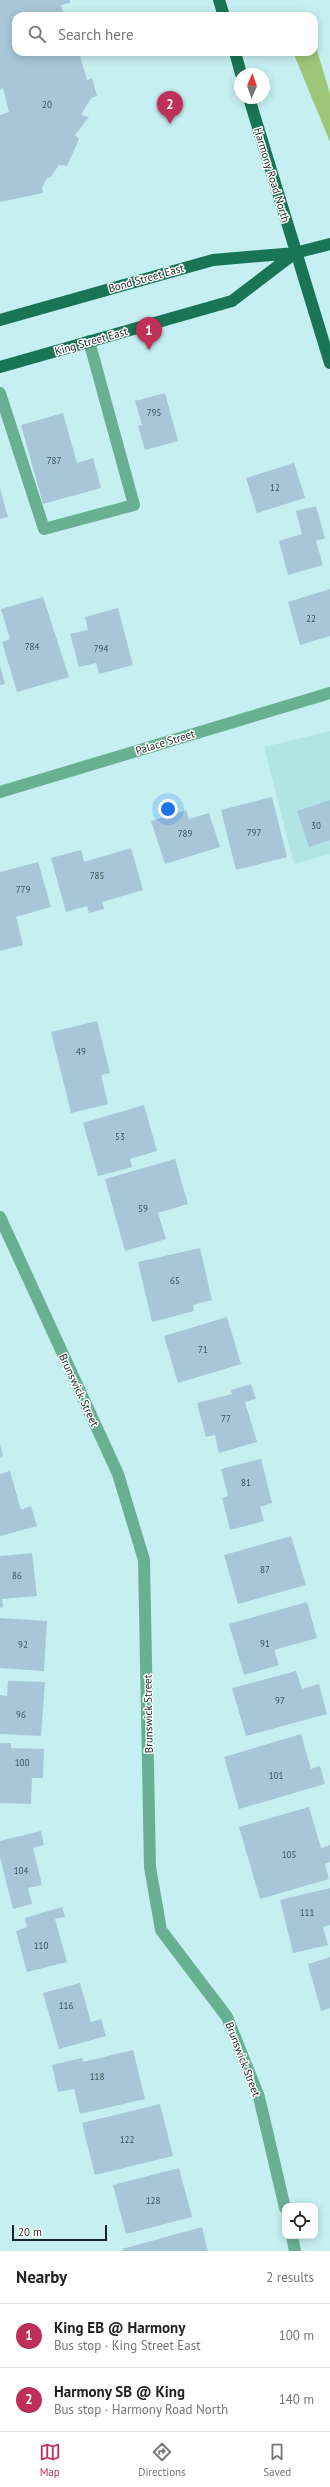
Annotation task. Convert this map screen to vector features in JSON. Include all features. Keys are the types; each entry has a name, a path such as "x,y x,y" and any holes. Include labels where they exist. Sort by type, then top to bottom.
{"main road":[{"path":"219,0 223,12"},
{"path":"236,56 239,68"},
{"name":"Harmony Road North","path":"251,104 295,253 330,362"},
{"name":"King Street East","path":"0,366 232,301 295,253 330,244"},
{"name":"Bond Street East","path":"0,320 213,260 295,253"}],"street":[{"path":"0,393 44,529 134,505 89,341"},
{"name":"Palace Street","path":"0,792 330,693"},
{"name":"Brunswick Street","path":"0,1217 118,1474 144,1560 150,1867 161,1930 227,2017 259,2097 284,2203"},
{"path":"293,2239 295,2251"}],"shaded area":[{"path":"330,731 330,854 294,864 264,747"}],"green space":[{"path":"318,54 330,94 330,142 295,56 318,56"}],"building":[{"path":"0,0 70,0 70,3 61,5 63,12 12,12 12,56 80,56 87,80 92,78 97,96 91,98 81,115 89,117 75,135 79,139 67,166 59,165 50,178 48,177 42,187 43,193 0,202 0,115 9,112 3,88 0,90"},
{"path":"165,393 178,441 145,450 138,426 142,425 135,401"},
{"path":"63,413 77,463 93,458 101,488 43,504 21,425"},
{"path":"294,463 305,498 257,513 246,478"},
{"path":"0,488 8,517 0,519"},
{"path":"316,506 325,538 316,541 323,565 288,575 279,541 302,534 296,511"},
{"path":"330,589 330,636 300,645 288,602"},
{"path":"43,597 69,677 17,692 2,642 10,639 1,609"},
{"path":"118,608 133,665 99,674 96,663 79,667 70,634 88,630 85,617"},
{"path":"0,666 5,684 0,685"},
{"path":"272,797 287,857 236,870 221,810"},
{"path":"330,800 330,840 309,847 297,811"},
{"path":"186,810 189,819 209,813 220,847 165,864 151,821"},
{"path":"131,848 143,890 102,902 104,909 89,913 87,906 66,912 51,858 81,850 84,862"},
{"path":"38,862 51,907 16,917 23,945 0,951 0,872"},
{"path":"97,1021 110,1073 101,1075 108,1104 71,1113 51,1032"},
{"path":"144,1105 157,1151 130,1159 132,1167 98,1176 83,1123"},
{"path":"175,1159 188,1204 158,1213 166,1239 125,1251 105,1179"},
{"path":"200,1248 212,1300 193,1305 194,1311 152,1322 138,1262"},
{"path":"227,1317 241,1364 178,1383 164,1336"},
{"path":"251,1384 256,1399 245,1402 257,1442 219,1453 215,1435 206,1437 197,1403 232,1394 231,1390"},
{"path":"0,1445 3,1456 0,1457"},
{"path":"261,1459 272,1503 260,1507 264,1521 230,1530 222,1498 228,1496 221,1469"},
{"path":"10,1471 21,1510 31,1506 37,1526 0,1536 0,1474"},
{"path":"291,1536 306,1585 238,1604 224,1555"},
{"path":"32,1553 37,1596 2,1599 3,1607 0,1608 0,1556"},
{"path":"307,1602 317,1638 274,1650 279,1665 244,1675 229,1624"},
{"path":"0,1618 47,1621 44,1671 0,1668"},
{"path":"296,1671 302,1689 319,1684 327,1714 246,1736 232,1688"},
{"path":"8,1681 45,1682 41,1736 0,1734 0,1695 7,1696"},
{"path":"301,1734 311,1769 320,1766 325,1784 239,1809 224,1757"},
{"path":"0,1743 11,1743 11,1748 44,1749 43,1778 32,1778 31,1804 0,1803"},
{"path":"309,1807 321,1848 330,1845 330,1862 325,1864 329,1879 260,1899 239,1827"},
{"path":"41,1831 44,1845 33,1848 42,1885 28,1888 32,1904 13,1909 0,1857 0,1841"},
{"path":"330,1888 330,1925 323,1927 328,1945 293,1953 280,1900"},
{"path":"62,1907 65,1917 55,1919 67,1962 27,1972 16,1931 27,1927 25,1918"},
{"path":"330,1957 330,2008 321,2011 308,1964"},
{"path":"80,1983 91,2022 101,2019 106,2036 59,2049 43,1993"},
{"path":"133,2050 145,2099 80,2114 74,2089 58,2092 52,2065 82,2058 83,2062"},
{"path":"160,2104 173,2156 95,2175 82,2123"},
{"path":"179,2168 192,2217 126,2234 113,2185"},
{"path":"202,2227 208,2251 123,2251 122,2249"}],"place":[{"name":"Harmony SB @ King","path":"170,124"},
{"name":"King EB @ Harmony","path":"149,350"}]}
